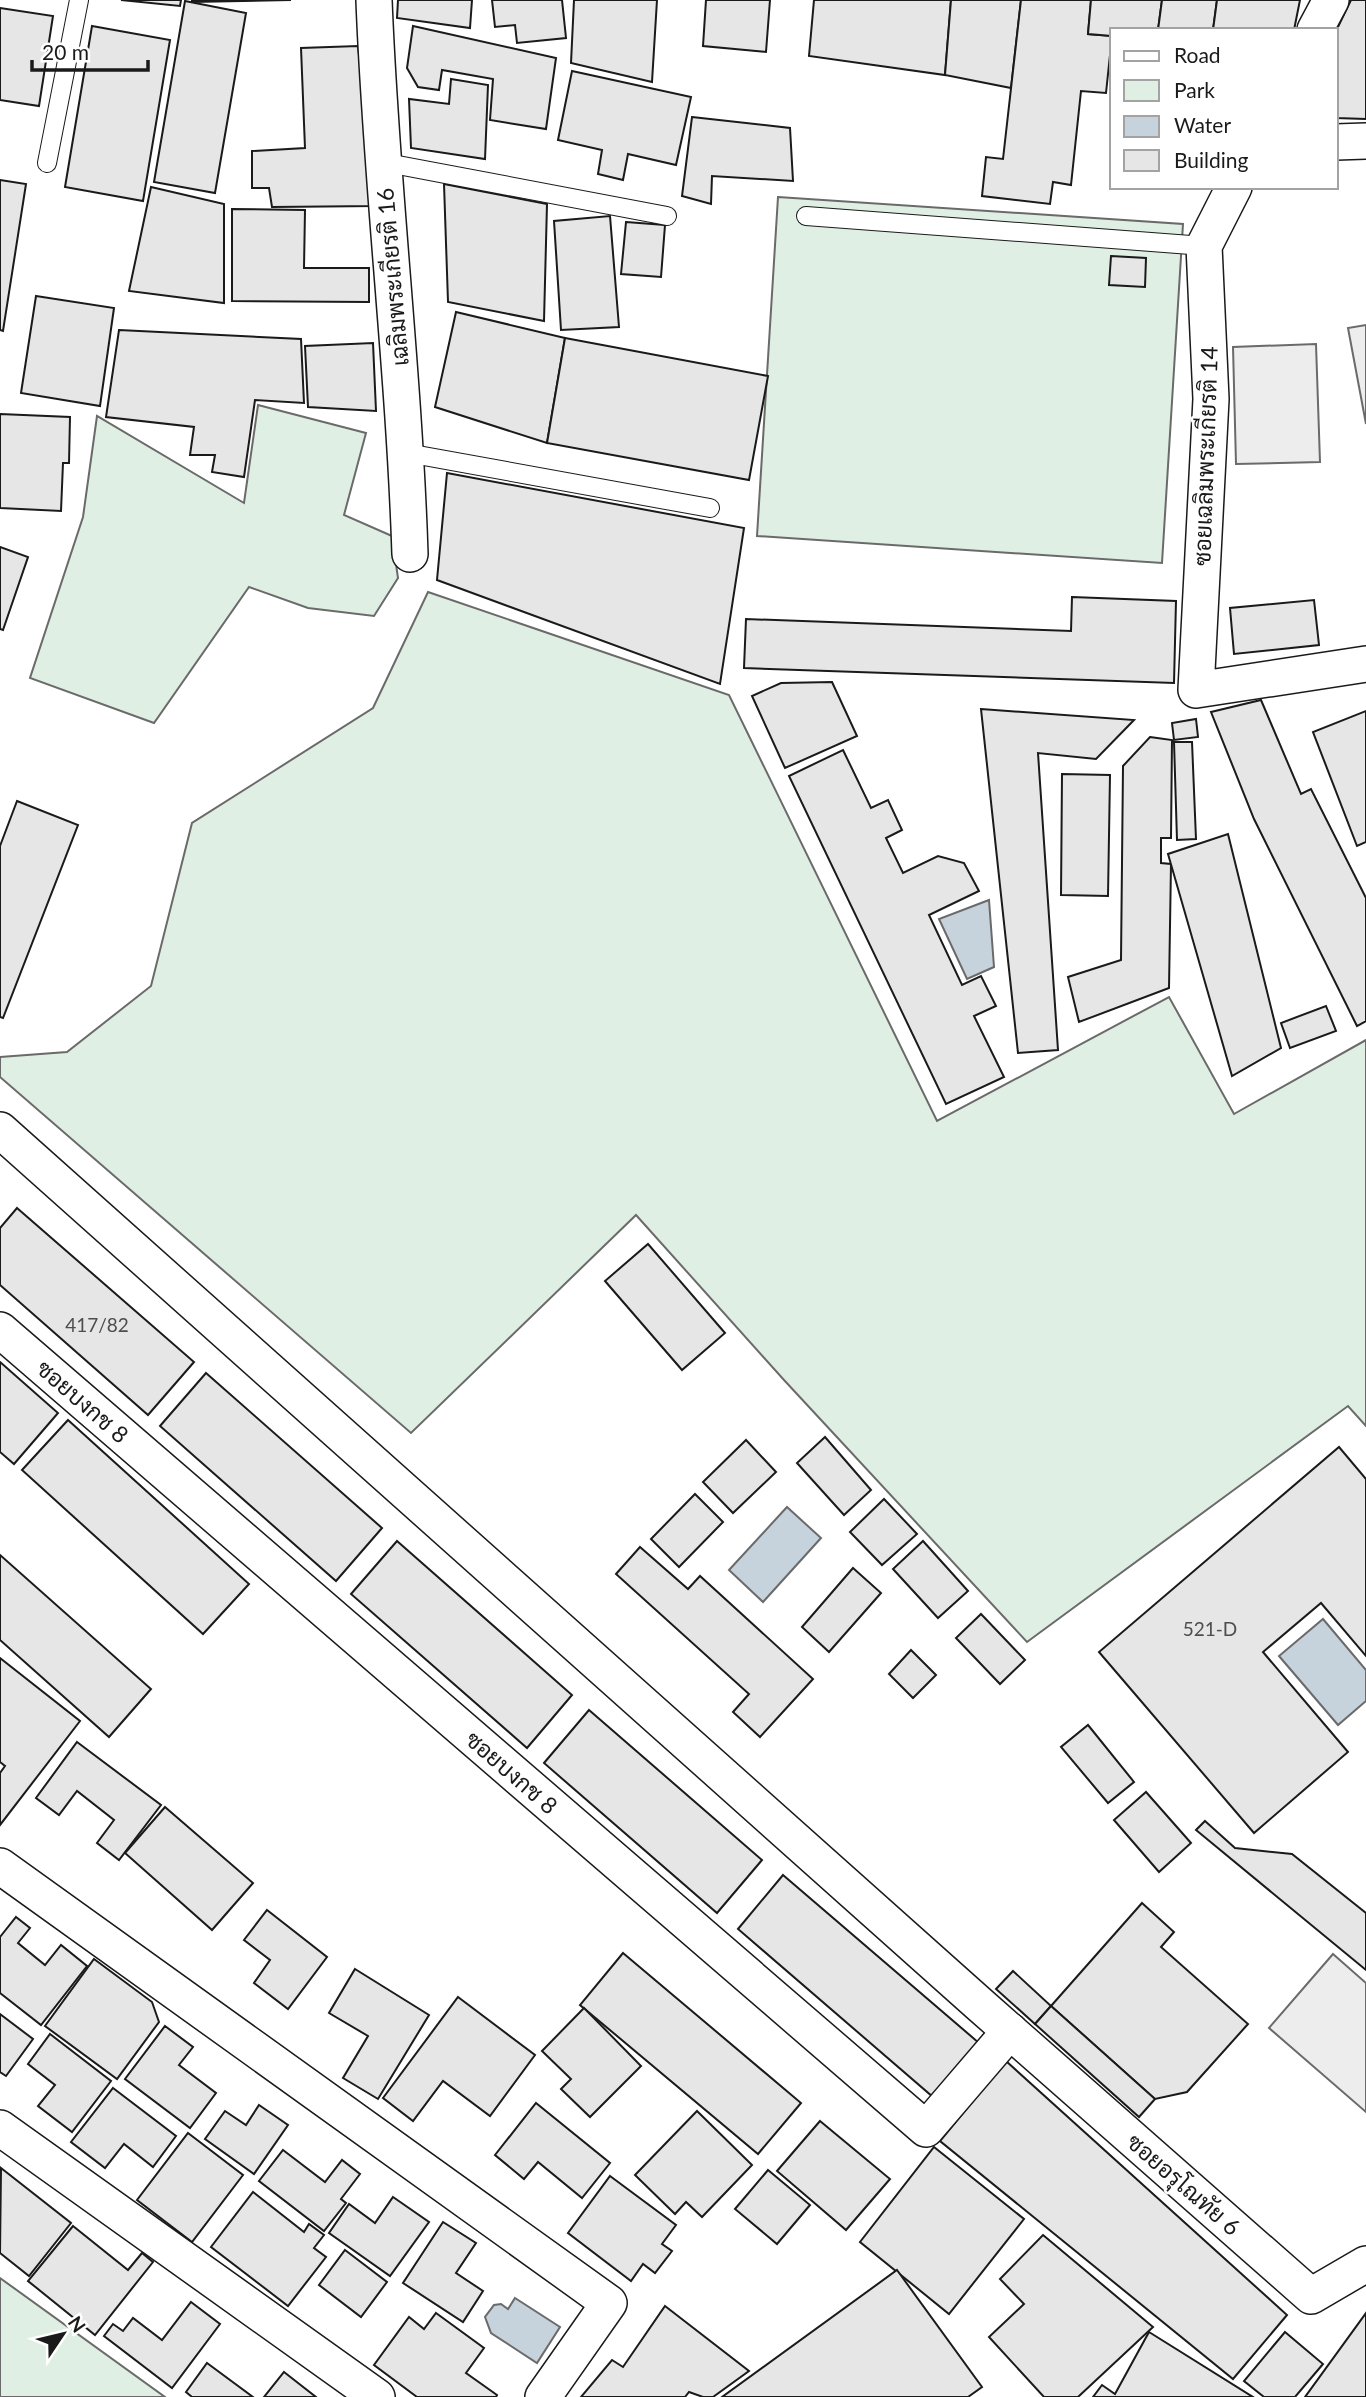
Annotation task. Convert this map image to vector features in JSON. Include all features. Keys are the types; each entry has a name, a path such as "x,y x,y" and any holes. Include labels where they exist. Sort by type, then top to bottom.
{"street":[{"name":"เฉลิมพระเกียรติ 16","path":"374,0 382,162 407,453 410,554"},
{"path":"1316,28 1331,0"},
{"path":"1338,142 1366,141"},
{"name":"ซอยเฉลิมพระเกียรติ 14","path":"1233,189 1204,246 1211,399 1196,690 1366,664"},
{"path":"0,1130 1010,2031"},
{"name":"ซอยบงกช 8","path":"0,1330 926,2129 1010,2031"},
{"path":"0,1866 609,2303 543,2397"},
{"name":"ซอยอรุโณทัย 6","path":"1010,2031 1311,2296 1366,2264"},
{"path":"0,2128 377,2397"}],"lane":[{"path":"47,163 79,0"},
{"path":"382,162 667,216"},
{"path":"806,216 1204,246"},
{"path":"407,453 710,508"}],"green space":[{"path":"778,197 1183,224 1162,563 757,536"},
{"path":"258,405 366,433 344,515 392,536 398,578 374,616 308,608 249,587 154,723 30,678 83,517 97,416 244,503"},
{"path":"428,592 729,695 937,1121 1169,997 1234,1114 1366,1040 1366,1426 1348,1406 1027,1642 784,1380 636,1215 411,1433 0,1077 0,1057 67,1052 151,986 192,823 373,708"},
{"path":"0,2278 165,2397 0,2397"}],"shaded area":[{"path":"1366,325 1366,424 1348,328"},
{"path":"1316,344 1320,462 1236,464 1233,347"},
{"path":"1333,1954 1366,1983 1366,2112 1269,2028"}],"water":[{"path":"989,900 994,967 967,979 939,919"},
{"path":"787,1507 821,1538 763,1602 729,1570"},
{"path":"1323,1619 1366,1670 1366,1701 1338,1725 1279,1656"},
{"path":"515,2298 560,2327 537,2363 491,2333 485,2317 494,2305 501,2304 508,2309"}],"building":[{"path":"121,0 181,0 180,6"},
{"path":"192,0 291,0 192,2"},
{"path":"398,0 472,0 470,28 397,18"},
{"path":"492,0 562,0 566,38 517,43 515,25 495,27"},
{"path":"574,0 657,0 652,82 571,63"},
{"path":"706,0 770,0 766,52 703,46"},
{"path":"814,0 951,0 945,75 809,56"},
{"path":"951,0 1021,0 1011,88 945,75"},
{"path":"1021,0 1091,0 1088,34 1110,36 1106,93 1081,91 1071,185 1053,182 1050,204 982,196 986,157 1003,159"},
{"path":"1091,0 1162,0 1158,28 1110,28 1110,36 1088,34"},
{"path":"1162,0 1217,0 1213,28 1158,28"},
{"path":"1217,0 1300,0 1294,28 1213,28"},
{"path":"1351,0 1366,0 1366,119 1338,118 1337,28"},
{"path":"185,1 246,13 215,193 154,182"},
{"path":"0,8 53,16 39,106 0,100"},
{"path":"92,26 170,40 143,201 65,187"},
{"path":"413,26 556,58 546,129 490,120 493,79 442,70 439,90 418,87 407,68"},
{"path":"358,46 376,206 272,207 269,188 252,188 252,151 305,148 301,48"},
{"path":"572,71 691,97 676,165 628,154 623,180 598,174 602,150 558,140"},
{"path":"451,79 488,85 485,159 411,148 409,99 449,104"},
{"path":"692,117 790,128 793,181 712,176 711,204 682,196"},
{"path":"0,180 26,184 3,331 0,330"},
{"path":"444,184 547,204 544,321 448,302"},
{"path":"151,187 224,204 224,303 129,291"},
{"path":"232,209 305,210 304,268 369,268 369,302 232,301"},
{"path":"610,216 619,327 561,330 554,221"},
{"path":"626,222 665,225 661,277 621,274"},
{"path":"1111,256 1146,258 1145,287 1109,285"},
{"path":"36,296 114,308 100,406 21,393"},
{"path":"456,312 565,338 547,443 435,407"},
{"path":"119,330 301,339 304,403 255,400 244,477 212,472 215,455 190,455 194,427 106,417"},
{"path":"565,338 768,376 749,480 547,443"},
{"path":"373,343 376,411 308,407 305,346"},
{"path":"0,414 70,417 69,463 63,463 61,511 0,508"},
{"path":"447,473 744,528 720,684 437,580"},
{"path":"0,547 28,557 3,630 0,629"},
{"path":"1072,597 1176,601 1174,683 744,668 746,619 1071,631"},
{"path":"1314,600 1319,645 1234,654 1230,608"},
{"path":"832,682 857,736 785,768 752,696 781,683"},
{"path":"1261,700 1301,794 1311,789 1366,898 1366,1021 1357,1026 1254,819 1211,712"},
{"path":"981,709 1134,720 1096,759 1038,753 1058,1050 1018,1053"},
{"path":"1366,711 1366,842 1357,846 1313,732"},
{"path":"1196,719 1198,737 1174,740 1172,723"},
{"path":"1150,737 1172,740 1171,838 1161,838 1161,863 1171,864 1169,988 1079,1022 1068,977 1121,960 1123,766"},
{"path":"1174,742 1192,742 1196,839 1177,840"},
{"path":"843,750 871,808 888,800 902,830 886,838 903,873 938,856 964,863 979,891 929,915 962,985 981,976 996,1006 974,1016 1004,1077 946,1104 789,776"},
{"path":"1062,774 1110,775 1108,896 1061,895"},
{"path":"17,801 78,825 3,1018 0,1017 0,846"},
{"path":"1228,834 1281,1048 1232,1076 1168,854"},
{"path":"1326,1006 1336,1031 1290,1048 1281,1023"},
{"path":"17,1208 194,1362 148,1415 0,1285 0,1228"},
{"path":"648,1244 725,1333 682,1370 605,1281"},
{"path":"0,1362 58,1413 14,1464 0,1452"},
{"path":"206,1373 382,1528 336,1581 160,1426"},
{"path":"68,1420 249,1584 203,1634 22,1470"},
{"path":"825,1437 871,1490 844,1515 797,1463"},
{"path":"746,1440 776,1472 733,1513 703,1482"},
{"path":"1339,1447 1366,1479 1366,1656 1321,1603 1263,1652 1348,1752 1254,1833 1099,1652"},
{"path":"695,1494 723,1522 679,1567 651,1539"},
{"path":"884,1499 917,1534 882,1565 850,1532"},
{"path":"397,1541 572,1695 527,1748 351,1594"},
{"path":"923,1541 968,1591 938,1618 893,1569"},
{"path":"640,1547 688,1589 700,1576 813,1679 760,1737 733,1712 749,1694 616,1574"},
{"path":"0,1555 151,1689 109,1737 0,1640"},
{"path":"853,1568 881,1593 829,1652 802,1627"},
{"path":"981,1614 1025,1660 1000,1684 956,1638"},
{"path":"911,1650 936,1675 913,1698 889,1674"},
{"path":"0,1658 80,1721 0,1825 0,1773 5,1766 0,1762"},
{"path":"589,1710 762,1860 717,1913 544,1763"},
{"path":"1088,1725 1134,1782 1108,1803 1061,1747"},
{"path":"77,1742 161,1805 119,1860 97,1843 114,1820 77,1791 59,1815 36,1798"},
{"path":"1146,1792 1191,1843 1159,1872 1114,1820"},
{"path":"165,1807 253,1883 212,1930 125,1853"},
{"path":"1205,1821 1235,1848 1292,1854 1366,1913 1366,1970 1196,1830"},
{"path":"783,1875 979,2043 933,2097 738,1929"},
{"path":"1142,1903 1174,1932 1161,1947 1248,2024 1187,2092 1155,2099 1051,2006"},
{"path":"267,1910 327,1957 288,2009 254,1983 270,1960 244,1940"},
{"path":"16,1917 30,1928 18,1943 45,1965 61,1945 87,1966 41,2025 0,1993 0,1937"},
{"path":"623,1953 801,2103 758,2154 580,2005"},
{"path":"94,1959 152,2002 159,2022 117,2079 45,2026"},
{"path":"355,1969 429,2015 378,2099 343,2078 368,2036 329,2013"},
{"path":"1013,1971 1051,2006 1035,2024 996,1989"},
{"path":"458,1997 535,2055 490,2116 443,2081 413,2121 383,2098"},
{"path":"1051,2006 1155,2099 1139,2117 1035,2024"},
{"path":"584,2008 641,2066 590,2117 561,2089 571,2079 542,2051"},
{"path":"0,2014 33,2039 6,2076 0,2072"},
{"path":"165,2026 193,2047 179,2065 216,2093 190,2128 125,2079"},
{"path":"50,2034 111,2081 72,2132 38,2106 55,2085 28,2064"},
{"path":"1006,2061 1287,2315 1233,2379 940,2141"},
{"path":"113,2088 176,2136 153,2167 124,2144 105,2168 71,2142"},
{"path":"536,2103 610,2163 582,2198 538,2162 524,2179 495,2155"},
{"path":"259,2105 288,2125 254,2174 205,2139 225,2111 246,2125"},
{"path":"697,2111 752,2165 702,2217 686,2202 675,2214 635,2175"},
{"path":"820,2121 890,2179 846,2230 777,2171"},
{"path":"188,2133 243,2175 192,2242 137,2200"},
{"path":"934,2147 1024,2219 949,2314 860,2242"},
{"path":"283,2150 325,2182 342,2160 360,2174 341,2199 346,2203 324,2231 259,2181"},
{"path":"1,2168 71,2223 29,2276 0,2253"},
{"path":"768,2170 810,2205 777,2244 735,2209"},
{"path":"610,2176 676,2225 662,2244 672,2251 655,2273 643,2264 631,2281 568,2233"},
{"path":"253,2192 304,2232 309,2224 324,2235 314,2248 326,2257 288,2306 211,2247"},
{"path":"393,2197 429,2222 390,2276 329,2233 349,2204 375,2223"},
{"path":"443,2222 476,2243 456,2273 483,2291 463,2322 403,2283"},
{"path":"73,2226 128,2270 142,2253 153,2262 95,2335 28,2281"},
{"path":"1043,2235 1153,2327 1078,2397 1044,2397 989,2337 1024,2304 1000,2279"},
{"path":"345,2250 387,2282 361,2317 319,2285"},
{"path":"897,2270 982,2387 968,2397 722,2397"},
{"path":"191,2302 220,2324 172,2388 104,2336 113,2324 123,2331 133,2318 162,2340"},
{"path":"665,2306 749,2371 713,2397 689,2392 685,2397 581,2397 612,2360 623,2367"},
{"path":"436,2313 484,2348 466,2373 497,2395 496,2397 417,2397 374,2365 409,2317 424,2329"},
{"path":"1366,2313 1366,2397 1305,2397"},
{"path":"1149,2332 1253,2397 1093,2397 1102,2385 1115,2394"},
{"path":"1285,2332 1323,2364 1295,2397 1264,2397 1244,2381"},
{"path":"207,2363 253,2397 192,2397 186,2392"},
{"path":"284,2372 316,2397 264,2397"}]}
